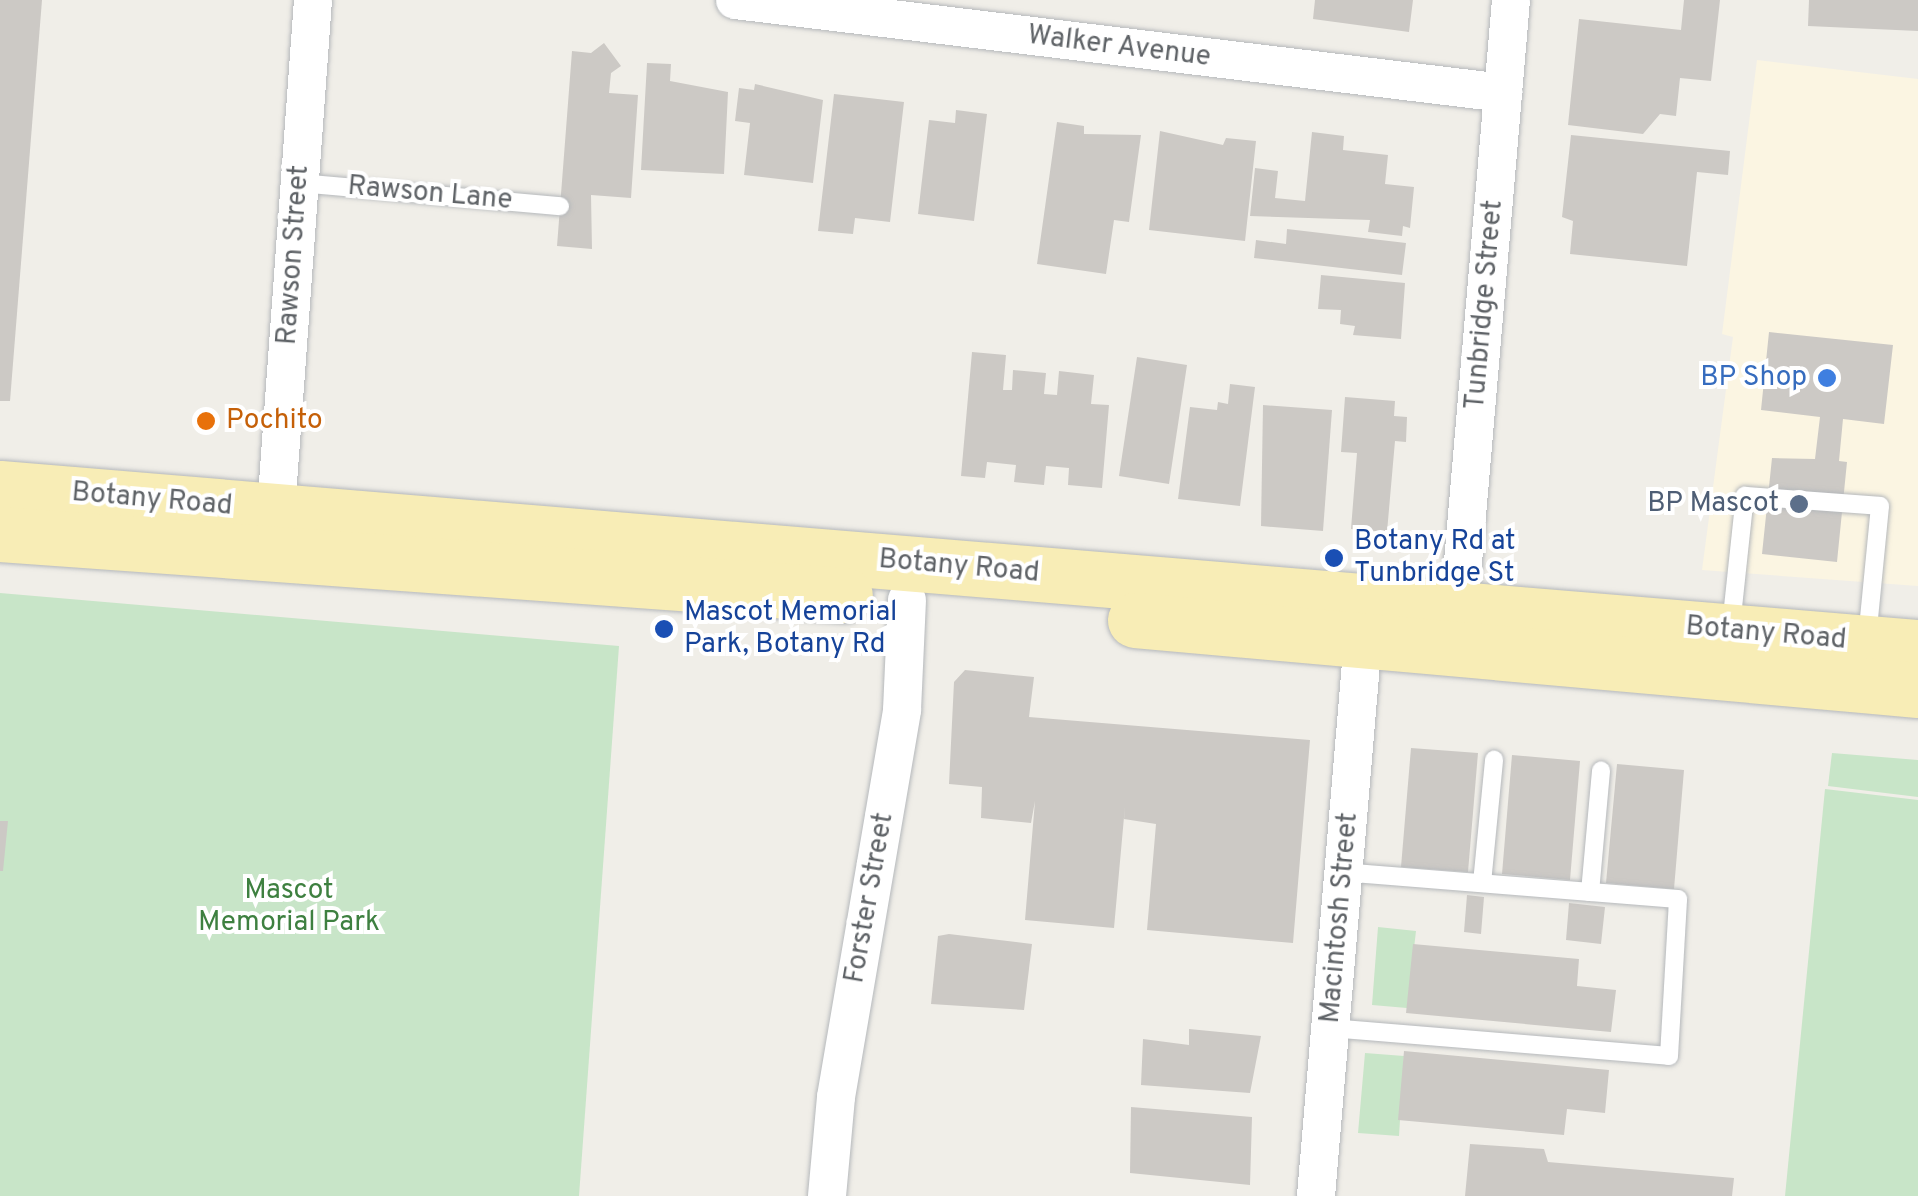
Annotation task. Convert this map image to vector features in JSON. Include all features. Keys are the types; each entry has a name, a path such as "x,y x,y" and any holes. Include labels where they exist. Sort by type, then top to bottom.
{"main road":[{"name":"Botany Road","path":"0,488 1892,644"},
{"name":"Botany Road","path":"0,534 907,600 1918,690"}],"street":[{"name":"Rawson Street","path":"276,510 313,0"},
{"name":"Walker Avenue","path":"735,0 1503,94"},
{"name":"Tunbridge Street","path":"1460,609 1511,0"},
{"name":"Forster Street","path":"827,1196 836,1096 902,710 907,600"},
{"name":"Macintosh Street","path":"1316,1196 1363,640"}],"lane":[{"name":"Rawson Lane","path":"300,183 560,206"},
{"path":"1731,631 1745,496 1880,506 1892,644"},
{"path":"1482,883 1494,760"},
{"path":"1590,892 1602,770"},
{"path":"1330,1028 1668,1056 1678,899 1344,872"}],"shaded area":[{"path":"1757,60 1918,79 1918,586 1702,570 1733,337 1722,334"}],"green space":[{"name":"Mascot Memorial Park","path":"0,593 619,646 579,1196 0,1196"},
{"path":"1832,753 1918,760 1918,797 1828,786"},
{"path":"1825,789 1918,800 1918,1196 1785,1196"},
{"path":"1378,927 1416,931 1407,1008 1372,1005"},
{"path":"1365,1053 1404,1056 1399,1136 1358,1133"}],"building":[{"path":"0,0 42,0 10,401 0,401"},
{"path":"1315,0 1413,0 1409,32 1313,19"},
{"path":"1684,0 1720,0 1711,81 1680,78 1676,116 1660,114 1643,134 1568,125 1579,19 1681,30"},
{"path":"1809,0 1918,0 1918,31 1808,26"},
{"path":"604,43 621,66 611,73 609,93 638,95 631,198 591,195 592,249 557,246 572,51 591,53"},
{"path":"647,63 671,64 670,81 728,92 724,174 641,170"},
{"path":"755,84 823,100 813,183 744,175 750,123 735,121 739,88 754,90"},
{"path":"834,94 904,102 890,222 855,218 853,234 818,231"},
{"path":"956,110 987,114 974,221 918,214 929,120 955,123"},
{"path":"1057,122 1084,126 1084,134 1141,135 1129,222 1114,220 1106,274 1037,264"},
{"path":"1160,131 1223,145 1226,138 1256,141 1245,241 1149,230"},
{"path":"1312,132 1344,136 1343,150 1388,155 1385,184 1414,187 1410,228 1403,226 1402,236 1368,232 1370,220 1250,216 1255,168 1278,171 1275,198 1305,201"},
{"path":"1571,135 1730,151 1728,175 1697,172 1687,266 1570,254 1573,221 1562,217"},
{"path":"1287,229 1406,243 1402,275 1254,258 1256,240 1286,244"},
{"path":"1321,275 1405,283 1401,339 1353,335 1355,326 1340,324 1341,310 1318,309"},
{"path":"1769,332 1893,345 1884,424 1843,419 1839,461 1847,462 1837,562 1762,554 1772,458 1815,459 1820,417 1761,410"},
{"path":"972,352 1006,355 1003,390 1012,390 1013,370 1046,373 1044,394 1057,395 1059,371 1094,375 1091,404 1109,405 1102,488 1068,485 1069,468 1046,466 1044,485 1014,482 1016,465 987,462 985,478 961,476"},
{"path":"1137,357 1187,365 1169,484 1119,476"},
{"path":"1230,384 1255,387 1240,506 1178,499 1190,407 1217,410 1218,402 1228,404"},
{"path":"1345,397 1395,401 1394,416 1407,417 1406,442 1395,441 1387,532 1351,529 1357,453 1341,452"},
{"path":"1263,405 1332,410 1323,531 1261,526"},
{"path":"965,670 1034,677 1029,717 1310,740 1293,943 1147,930 1156,824 1124,819 1125,806 1114,928 1025,920 1035,801 1031,823 981,818 982,787 949,784 954,682"},
{"path":"1411,748 1478,753 1468,872 1401,867"},
{"path":"1512,755 1580,761 1570,880 1502,874"},
{"path":"1617,764 1684,770 1674,889 1606,883"},
{"path":"0,821 8,821 3,871 0,871"},
{"path":"1467,895 1484,897 1481,934 1464,932"},
{"path":"1569,903 1605,907 1601,944 1566,940"},
{"path":"938,936 1032,944 1024,1010 931,1004"},
{"path":"1413,944 1579,959 1577,986 1616,990 1611,1032 1406,1013"},
{"path":"1189,1029 1261,1036 1250,1093 1141,1085 1143,1039 1189,1045"},
{"path":"1404,1051 1609,1070 1605,1113 1567,1109 1564,1135 1398,1120"},
{"path":"1131,1107 1252,1117 1250,1185 1130,1173"},
{"path":"1470,1144 1544,1149 1548,1162 1734,1178 1732,1196 1465,1196"}],"place":[{"name":"BP Shop","path":"1827,378"},
{"name":"Pochito","path":"206,421"},
{"name":"BP Mascot","path":"1799,504"},
{"name":"Botany Rd at Tunbridge St","path":"1334,558"},
{"name":"Mascot Memorial Park, Botany Rd","path":"664,629"}]}
